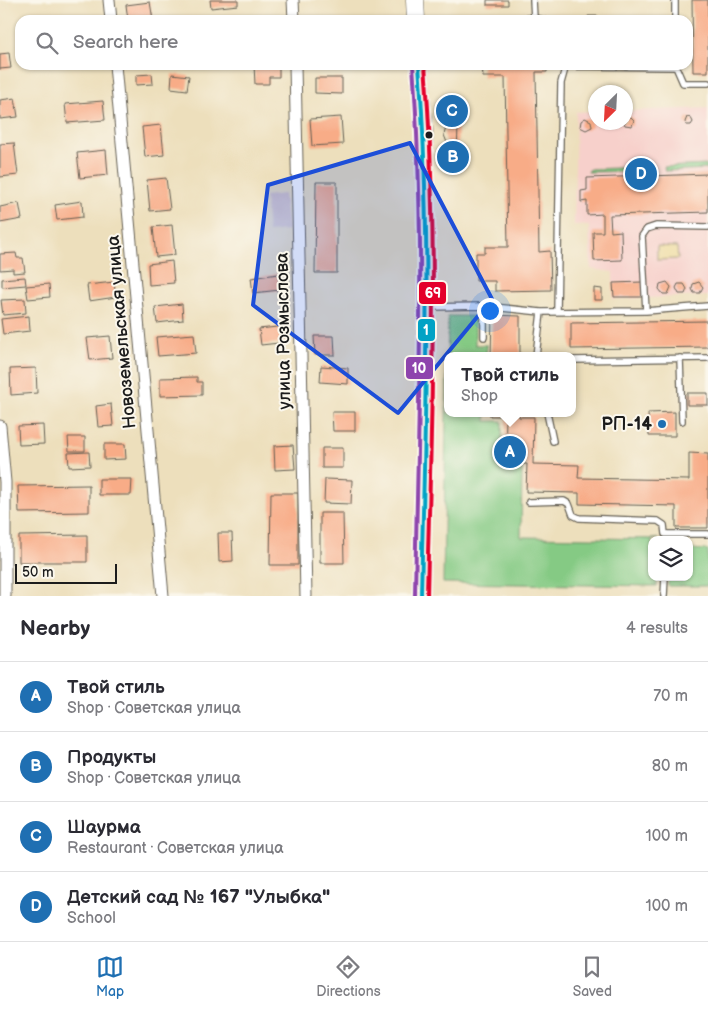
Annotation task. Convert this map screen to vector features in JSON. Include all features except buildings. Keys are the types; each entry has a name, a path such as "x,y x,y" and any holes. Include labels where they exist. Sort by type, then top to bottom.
{"main road":[{"path":"415,0 416,15"},
{"path":"420,70 424,132 427,307 421,596"}],"street":[{"path":"109,0 110,15"},
{"path":"293,0 294,15"},
{"name":"Новоземельская улица","path":"115,70 163,596"},
{"name":"улица Розмыслова","path":"295,70 306,596"},
{"path":"0,426 5,482 5,596"}],"lane":[{"path":"534,0 534,15"},
{"path":"675,0 675,15"},
{"path":"557,311 561,82 565,70"},
{"path":"678,70 683,83 708,83"},
{"path":"646,312 642,236 647,229 656,226 708,227"},
{"path":"427,307 484,306 541,312 646,312 708,306"},
{"path":"484,306 484,337"},
{"path":"536,352 541,312"},
{"path":"680,358 682,420"},
{"path":"576,360 708,358"},
{"path":"548,417 553,441"},
{"path":"529,502 564,501 569,504 573,515 579,518 658,521 664,525 665,536"},
{"path":"679,536 708,534"},
{"path":"664,596 665,581"}],"highlighted area":[{"path":"410,143 492,299 398,413 253,305 268,185"}],"shaded area":[{"path":"708,108 708,296 613,299 613,272 591,269 589,226 574,225 576,112 588,111 588,130 633,130 633,111"},
{"path":"284,194 288,230 268,232 265,196"}],"green space":[{"path":"708,165 708,169 665,171 664,167"},
{"path":"648,167 648,171 588,172 590,169"},
{"path":"448,316 475,316 475,345 487,345 486,352 447,352"},
{"path":"446,417 486,417 486,421 502,421 502,468 522,468 521,537 648,539 648,581 657,581 657,586 443,583"},
{"path":"693,549 708,550 708,586 668,586 668,581 693,581"}],"sand":[{"path":"657,246 677,247 678,259 657,260"}],"transit line":[{"name":"10","path":"413,70 417,131 420,264 415,596"},
{"name":"1","path":"419,70 423,131 426,264 426,397 421,596"},
{"name":"69","path":"425,70 432,198 433,264 427,596"}],"place":[{"name":"Шаурма","path":"452,111"},
{"name":"Продукты","path":"453,157"},
{"name":"Детский сад № 167 \"Улыбка\"","path":"641,174"},
{"name":"РП-14","path":"662,424"},
{"name":"Твой стиль","path":"510,452"}]}
